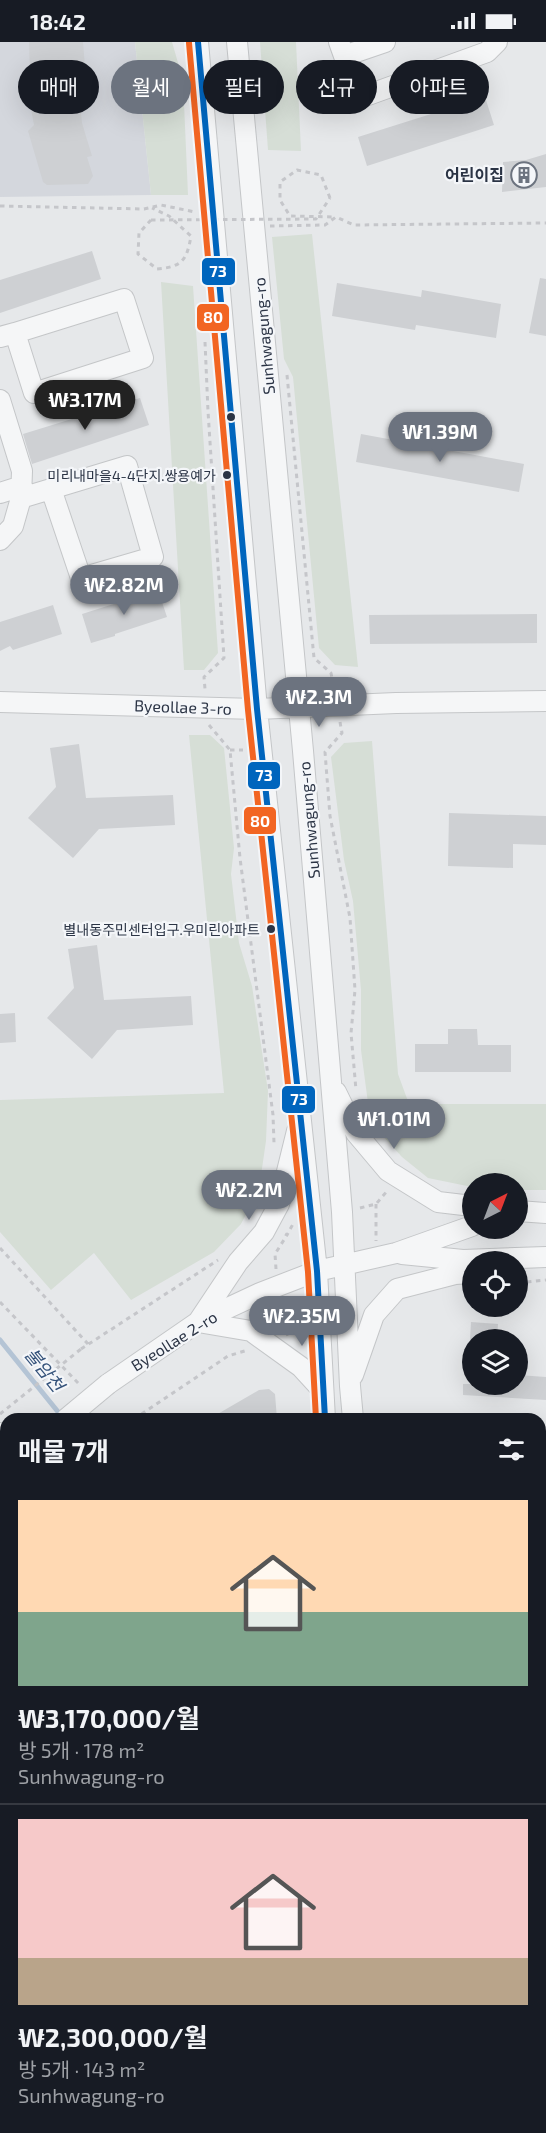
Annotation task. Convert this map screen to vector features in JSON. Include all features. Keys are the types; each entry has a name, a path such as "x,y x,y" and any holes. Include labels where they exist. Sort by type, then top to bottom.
{"street":[{"path":"198,42 257,709 317,1271 325,1413"},
{"name":"Sunhwagung-ro","path":"237,42 331,1080 346,1265 352,1413"},
{"path":"339,42 344,56 385,42"},
{"path":"377,91 489,45"},
{"path":"124,299 143,358 34,393 7,335 124,299"},
{"path":"0,400 22,471 21,492 13,526 0,540"},
{"path":"0,493 51,489 127,466 153,557 81,578 51,489"},
{"name":"Byeollae 3-ro","path":"0,702 257,709 396,703 546,701"},
{"path":"331,1080 356,1133 388,1171 438,1202 462,1205"},
{"path":"301,1118 279,1204 264,1232 238,1262 198,1322 251,1331 301,1367 323,1391"},
{"path":"528,1211 546,1213"},
{"path":"528,1223 546,1222"},
{"name":"Byeollae 2-ro","path":"73,1413 108,1384 198,1322 260,1293 317,1271 396,1253 462,1230"},
{"name":"Byeollae 2-ro","path":"396,1253 463,1260 546,1257"},
{"path":"528,1266 546,1262"},
{"path":"350,1386 374,1316 397,1289 462,1274"}],"path":[{"path":"150,208 169,216 177,223 184,229 191,236 188,255 174,267 157,270 138,254 139,232 151,219 172,219 183,219 204,218 316,219 321,212 330,198 321,175 297,170 280,182 280,200 290,216 301,216 313,216 324,216 336,217 354,225 546,223"},
{"path":"0,206 144,209 161,206 198,213 199,223"},
{"path":"267,226 325,225 336,217"},
{"path":"204,677 224,658 205,334"},
{"path":"207,724 230,750 240,858 273,1115 274,1146"},
{"path":"342,733 325,752 330,816 350,918 355,990 351,1033 357,1100"},
{"path":"353,1210 376,1204 393,1184"},
{"path":"376,1204 376,1221"},
{"path":"275,1254 294,1222"},
{"path":"281,1231 287,1235"},
{"path":"0,1248 88,1344"},
{"path":"1,1413 88,1344 224,1255"},
{"path":"528,1282 546,1280"},
{"path":"0,1302 86,1391"},
{"path":"282,1337 300,1328"},
{"path":"142,1413 228,1356 250,1350"}],"shaded area":[{"path":"0,42 135,42 137,60 111,60 111,114 143,114 151,195 0,197"},
{"path":"135,42 172,42 177,60 137,60"},
{"path":"260,42 296,42 296,114 299,114 301,151 268,150 265,114 284,114 284,60 261,60"},
{"path":"143,114 184,114 188,195 151,195"},
{"path":"312,234 358,667 335,665 319,648 293,377 284,359 272,237"},
{"path":"161,282 193,286 218,653 204,670 184,670"},
{"path":"189,735 210,735 224,748 234,848 231,874 239,943 252,986 268,1091 266,1141 259,1189 241,1224 214,1252 131,1300 94,1253 51,1290 0,1232 0,1100 224,1093"},
{"path":"372,741 398,1074 409,1104 546,1104 546,1190 528,1190 528,1173 462,1173 462,1185 428,1178 402,1157 381,1134 368,1103 361,1050 361,990 353,901 344,860 331,757 344,743"}],"building":[{"path":"29,42 83,42 84,60 30,60"},
{"path":"489,109 494,125 367,166 358,137 431,114 489,114"},
{"path":"32,114 81,114 92,156 87,157 93,176 88,184 47,185 43,182 28,131 34,125"},
{"name":"어린이집","path":"546,154 546,187 502,192 503,162 526,160"},
{"path":"92,251 101,279 0,313 0,280"},
{"path":"540,278 546,279 546,336 529,333"},
{"path":"337,283 421,297 422,290 501,304 496,338 416,325 415,330 332,316"},
{"path":"140,398 149,425 32,464 23,434"},
{"path":"361,434 524,464 519,492 356,462"},
{"path":"158,590 167,617 91,643 82,614"},
{"path":"53,605 62,634 13,650 10,646 0,651 0,622"},
{"path":"537,614 537,643 370,644 369,615"},
{"path":"79,744 86,798 173,795 175,825 99,829 73,858 28,818 56,787 50,748"},
{"path":"449,813 546,816 546,845 513,844 513,868 448,866"},
{"path":"97,945 104,1000 191,996 193,1025 117,1030 92,1059 47,1018 74,988 68,949"},
{"path":"15,1013 16,1042 0,1043 0,1014"},
{"path":"448,1029 477,1029 478,1045 511,1045 511,1072 415,1072 415,1044 448,1044"},
{"path":"471,1322 498,1324 498,1329 471,1329"},
{"path":"528,1376 546,1377 546,1400 463,1395 528,1395"},
{"path":"269,1389 275,1394 277,1413 219,1413 259,1390"}],"waterway":[{"name":"불암천","path":"0,1340 59,1413"}],"transit line":[{"name":"73","path":"198,42 257,709 317,1271 325,1413"},
{"name":"80","path":"189,43 248,710 308,1272 316,1413"}],"place":[{"name":"어린이집","path":"524,175"},
{"name":"미리내마을4-4단지.쌍용예가","path":"227,475"},
{"name":"별내동주민센터입구.우미린아파트","path":"271,929"}]}
